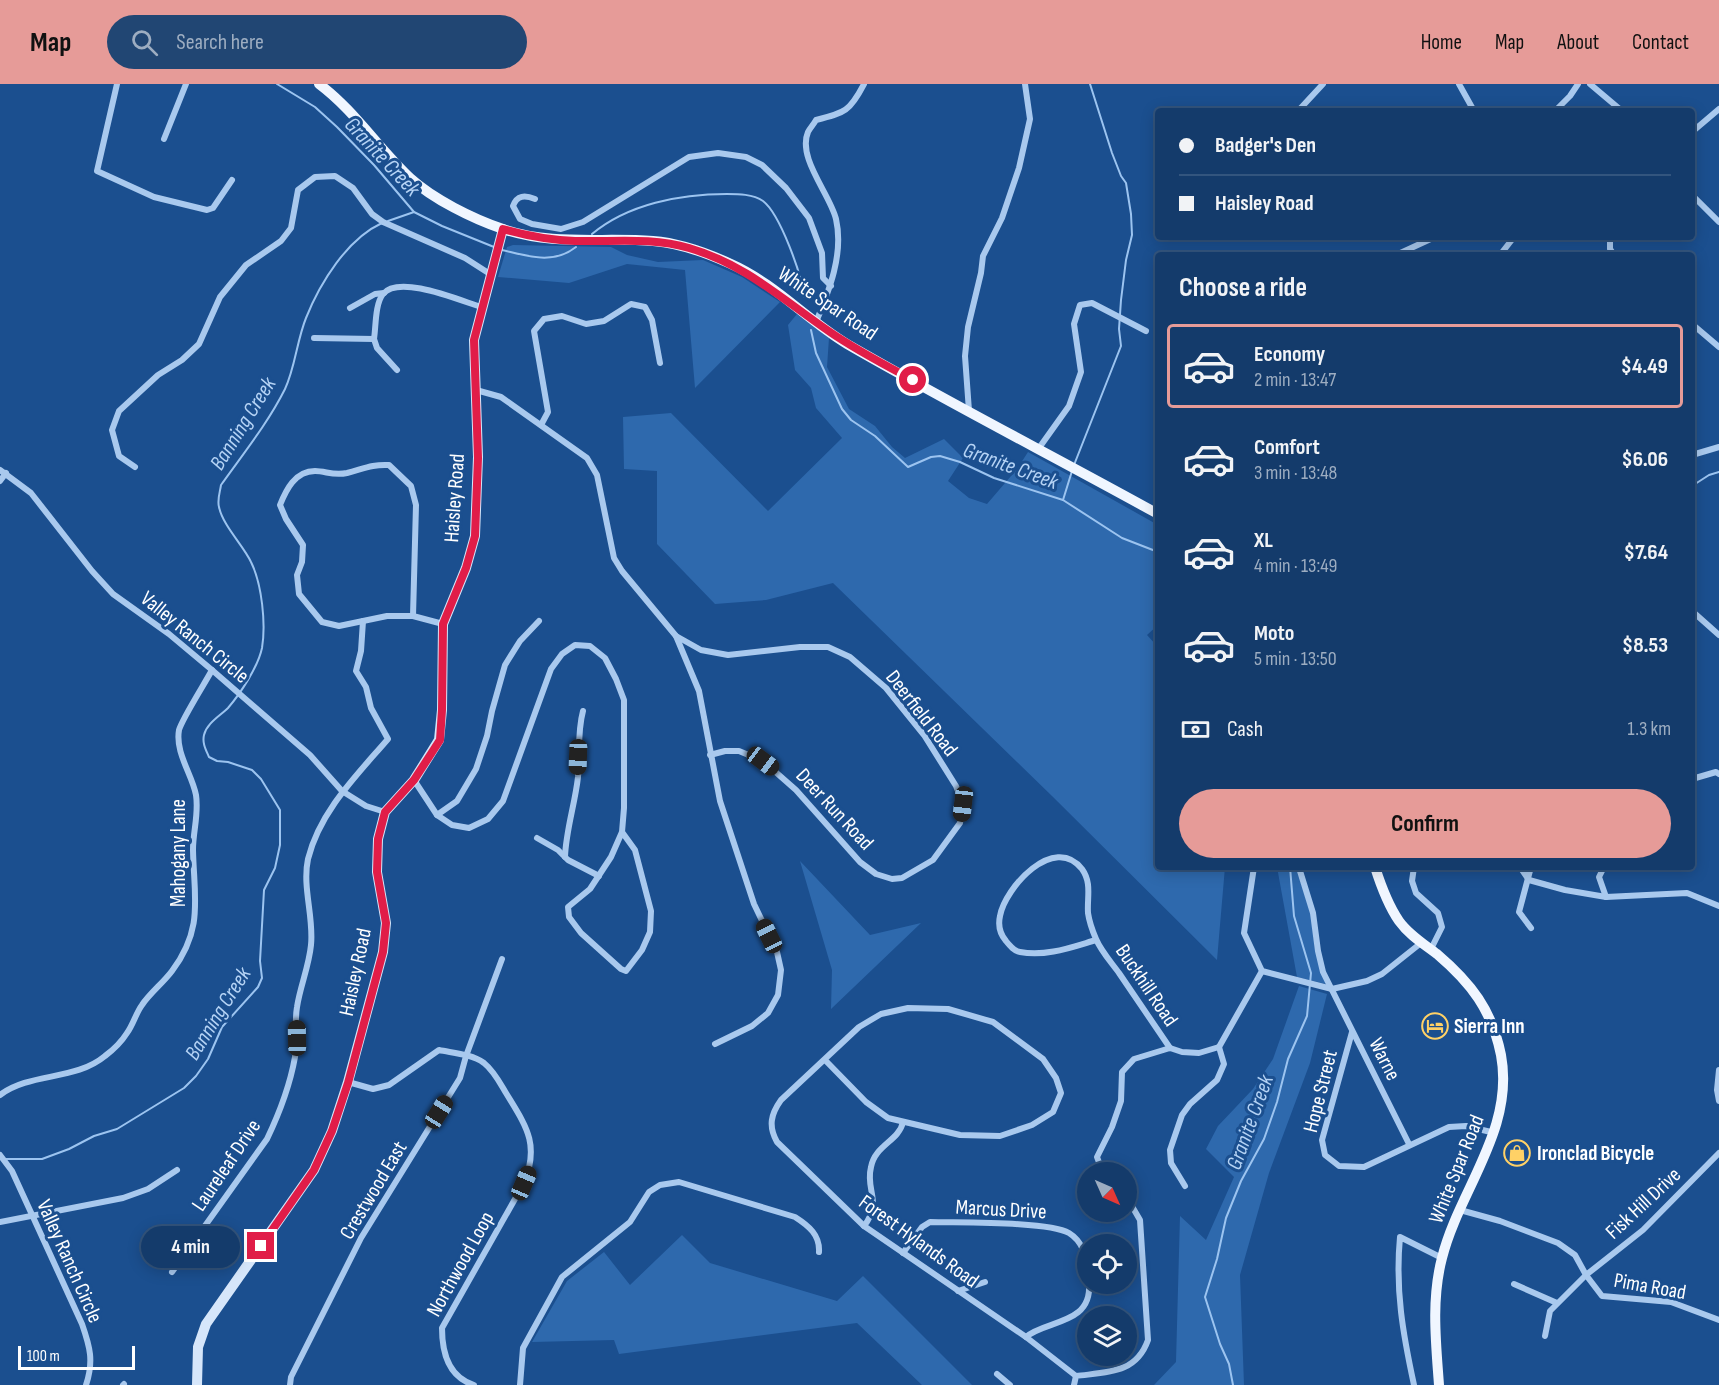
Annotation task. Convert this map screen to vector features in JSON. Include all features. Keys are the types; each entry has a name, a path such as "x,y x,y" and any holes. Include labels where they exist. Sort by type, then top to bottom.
{"main road":[{"name":"White Spar Road","path":"319,84 349,110 411,179 460,210 503,229 533,237 576,241 654,241 687,247 735,265 845,343 1155,512"},
{"name":"White Spar Road","path":"1377,870 1383,891 1400,921 1421,943 1450,965 1475,991 1491,1019 1501,1056 1503,1083 1495,1133 1460,1210 1442,1258 1435,1310 1439,1385"}],"street":[{"path":"117,84 97,171 154,197 207,210 213,208 232,180"},
{"path":"165,139 186,84"},
{"path":"816,322 831,286 837,243 836,219 807,153 807,134 816,120 841,114 855,101 864,84"},
{"path":"969,411 965,356 968,327 983,256 1002,218 1019,168 1030,119 1025,84"},
{"path":"1303,108 1323,84"},
{"path":"1459,84 1472,108"},
{"path":"1559,108 1578,84"},
{"path":"1590,84 1618,108"},
{"path":"1695,129 1719,109"},
{"path":"535,199 528,196 520,197 515,201 513,206 520,219 532,225 561,229 583,222 689,157 718,153 746,157 762,165 786,188 809,218 822,254 823,278 831,286"},
{"path":"135,467 119,456 112,430 118,411 158,375 182,360 200,344 220,297 246,265 281,241 291,228 298,190 315,177 335,176 353,188 372,214 383,222 465,258 490,274"},
{"path":"1695,198 1719,222"},
{"name":"Haisley Road","path":"197,1385 198,1347 206,1324 314,1170 332,1131 348,1083 383,952 386,923 377,872 378,839 385,812 414,780 440,740 443,624 466,568 475,536 478,458 474,340 503,229"},
{"path":"1402,252 1428,240"},
{"path":"1502,252 1512,240"},
{"path":"350,308 375,294 404,286 424,289 481,308"},
{"path":"384,293 377,314 374,339 377,348 397,370"},
{"path":"1040,448 1069,406 1081,372 1074,324 1080,305 1092,303 1146,331"},
{"path":"541,425 548,412 534,331 544,320 562,316 586,324 604,321 631,304 645,307 652,320 660,363"},
{"path":"1695,327 1719,347"},
{"path":"314,338 374,339"},
{"path":"476,390 501,397 587,459 597,475 614,558 622,571 676,636 699,691 710,755 726,822 754,904 777,952 781,970 778,995 768,1013 752,1026 715,1044"},
{"path":"1695,454 1719,447"},
{"path":"413,616 416,506 411,486 388,465 375,464 346,473 329,474 314,471 297,477 286,488 280,505 303,545 302,562 297,575 299,594 322,622 339,626 387,616 413,616 443,624"},
{"path":"0,482 3,472"},
{"name":"Valley Ranch Circle","path":"3,472 31,493 92,571 113,594 169,634 212,670 310,755 342,791 366,806 385,812"},
{"path":"1695,613 1718,632"},
{"name":"Laureleaf Drive","path":"172,1272 267,1139 277,1118 295,1057 296,1009 311,946 306,881 308,860 318,831 342,791 388,739 371,708 366,687 356,671 361,651 363,621"},
{"path":"437,814 456,801 476,768 487,736 505,665 520,641 539,621"},
{"name":"Deerfield Road","path":"676,636 701,650 728,656 800,647 828,647 850,657 886,688 924,735 956,786 963,804 960,823 933,860 902,878"},
{"path":"414,780 437,814 452,825 470,828 488,819 503,801 551,669 562,654 575,645 590,646 605,658 624,700 624,808 622,832 611,857 590,890 568,907 569,917 581,933 621,969 626,970 642,950 650,932 651,911 635,850 622,832"},
{"name":"Mahogany Lane","path":"0,1095 7,1090 41,1078 76,1072 105,1057 127,1033 142,1004 160,987 185,950 193,927 197,897 193,848 198,816 196,794 180,749 179,729 212,670"},
{"path":"565,857 578,778 579,727 583,711"},
{"name":"Deer Run Road","path":"710,755 738,751 763,761 796,790 860,862 876,874 892,879 902,878"},
{"path":"1695,778 1716,772 1719,774"},
{"path":"537,838 599,876"},
{"name":"Buckhill Road","path":"1096,940 1038,954 1018,952 1003,938 999,928 1000,914 1011,893 1033,867 1047,859 1058,857 1081,867 1088,881 1090,896 1088,913 1096,940 1170,1048"},
{"path":"1254,870 1244,933 1262,971"},
{"path":"1414,870 1412,881 1416,893 1438,913 1442,927 1431,949"},
{"path":"1522,870 1529,880 1565,890 1606,897 1687,893 1719,906"},
{"path":"1531,870 1519,912 1531,928"},
{"path":"1602,870 1599,877 1606,897"},
{"name":"Warne","path":"1300,872 1313,913 1323,972 1409,1144"},
{"path":"1262,971 1332,989 1367,981 1382,974 1421,943"},
{"name":"Crestwood East","path":"290,1385 291,1377 361,1238 460,1078 502,959"},
{"path":"1099,1162 1097,1157 1112,1127 1120,1101 1122,1072 1134,1059 1170,1048 1182,1052 1199,1053 1219,1047 1262,971"},
{"name":"Forest Hylands Road","path":"825,1059 876,1111 888,1118 960,1135 1000,1136 1032,1125 1053,1112 1060,1093 1056,1077 1043,1059 993,1022 948,1009 908,1008 881,1014 859,1027 781,1100 774,1111 771,1127 777,1142 864,1226 1026,1337 1076,1376"},
{"name":"Hope Street","path":"1352,1032 1322,1140 1325,1155 1339,1166 1364,1167 1449,1127 1466,1126 1495,1133"},
{"path":"1185,1186 1171,1163 1170,1150 1182,1115 1190,1104 1216,1080 1224,1064 1219,1047"},
{"name":"Northwood Loop","path":"348,1083 373,1089 389,1085 440,1050 466,1056 483,1062 494,1074 528,1128 532,1146 531,1167 442,1328 442,1349 450,1366 468,1383 474,1385"},
{"path":"1719,1070 1717,1090 1719,1101"},
{"path":"864,1226 874,1209 870,1169 877,1151 902,1128 903,1122"},
{"name":"Fisk Hill Drive","path":"1557,1303 1586,1275 1643,1230 1719,1153"},
{"name":"Valley Ranch Circle","path":"0,1155 12,1171 82,1324 91,1349 90,1373 86,1385"},
{"path":"0,1222 123,1198 148,1189 177,1170"},
{"path":"520,1385 523,1348 562,1277 630,1222 649,1192 660,1185 679,1182 795,1217 807,1225 819,1240 819,1252"},
{"name":"Pima Road","path":"1460,1210 1500,1221 1558,1243 1575,1255 1586,1275 1602,1296 1671,1302 1719,1320"},
{"path":"1074,1385 1076,1376 1116,1370 1134,1363 1144,1351 1148,1340 1140,1220 1137,1216"},
{"name":"Marcus Drive","path":"903,1254 922,1227 930,1222 1049,1227 1068,1233 1077,1240"},
{"path":"1414,1385 1401,1318 1397,1268 1400,1238 1442,1258"},
{"path":"958,1291 985,1282"},
{"path":"1514,1284 1557,1303 1550,1311 1545,1336"},
{"path":"1026,1337 1033,1330 1071,1318 1086,1301 1087,1294"},
{"path":"997,1374 1010,1385"}],"shaded area":[{"path":"513,245 611,247 627,255 658,262 703,260 742,277 780,302 695,388 685,270 627,264 569,283 498,277 507,247"},
{"path":"797,314 829,338 827,367 849,409 875,426 892,447 905,458 944,439 963,458 948,481 969,498 987,504 1017,469 1028,452 1155,523 1155,628 1147,635 1155,644 1155,870 1225,870 1217,960 833,583 766,600 715,604 657,544 657,471 624,469 623,417 671,413 768,511 842,438 816,408 811,388 795,370 788,325"},
{"path":"800,861 870,935 921,923 831,1009 832,970"},
{"path":"1278,870 1297,870 1311,915 1315,949 1326,984 1297,977"},
{"path":"1299,986 1327,994 1310,1063 1269,1173 1240,1275 1244,1385 1154,1385 1176,1362 1180,1216 1206,1240 1234,1177 1206,1149 1218,1126 1253,1089 1273,1059"},
{"path":"682,1235 710,1263 837,1301 863,1276 972,1385 922,1385 857,1323 619,1354 614,1340 532,1342 567,1281 604,1252 630,1285"}],"waterway":[{"name":"Granite Creek","path":"277,84 315,107 337,127 374,165 414,212 494,247"},
{"path":"1074,465 1121,346 1119,329 1121,300 1132,235 1126,183 1112,153 1090,84"},
{"name":"Granite Creek","path":"592,234 622,215 655,203 709,194 755,197 770,208 783,231 795,260 804,297"},
{"name":"Banning Creek","path":"388,221 414,212"},
{"name":"Banning Creek","path":"6,1159 42,1159 69,1149 94,1136 117,1129 184,1088 208,1059 222,1027 258,987 262,978 260,961 264,890 275,868 280,845 280,810 261,779 252,770 209,757 204,741 208,727 228,708 248,680 260,655 264,628 255,571 221,514 218,502 221,485 263,426 285,389 306,318 327,277 336,263 357,240 382,223"},
{"name":"Granite Creek","path":"502,250 540,258 558,256 576,247"},
{"name":"Granite Creek","path":"811,330 816,353 842,409 851,420 875,436 908,467 931,457 940,456 960,462 994,478 1063,500 1122,538 1155,551"},
{"path":"1063,500 1072,471"},
{"path":"1695,484 1709,475 1719,472"},
{"name":"Granite Creek","path":"1233,1385 1229,1364 1205,1297 1217,1259 1226,1218 1241,1181 1264,1139 1277,1102 1288,1059 1307,1016 1311,973 1294,916 1290,870"}],"place":[{"name":"Sierra Inn","path":"1435,1026"},
{"name":"Ironclad Bicycle","path":"1517,1153"}],"route":[{"path":"261,1246 314,1170 332,1131 348,1083 383,952 386,923 377,872 378,839 385,812 414,780 440,740 443,624 466,568 475,536 478,458 474,340 503,229 533,237 576,241 654,241 687,247 714,256 735,265 760,281 845,343 913,380"}]}
